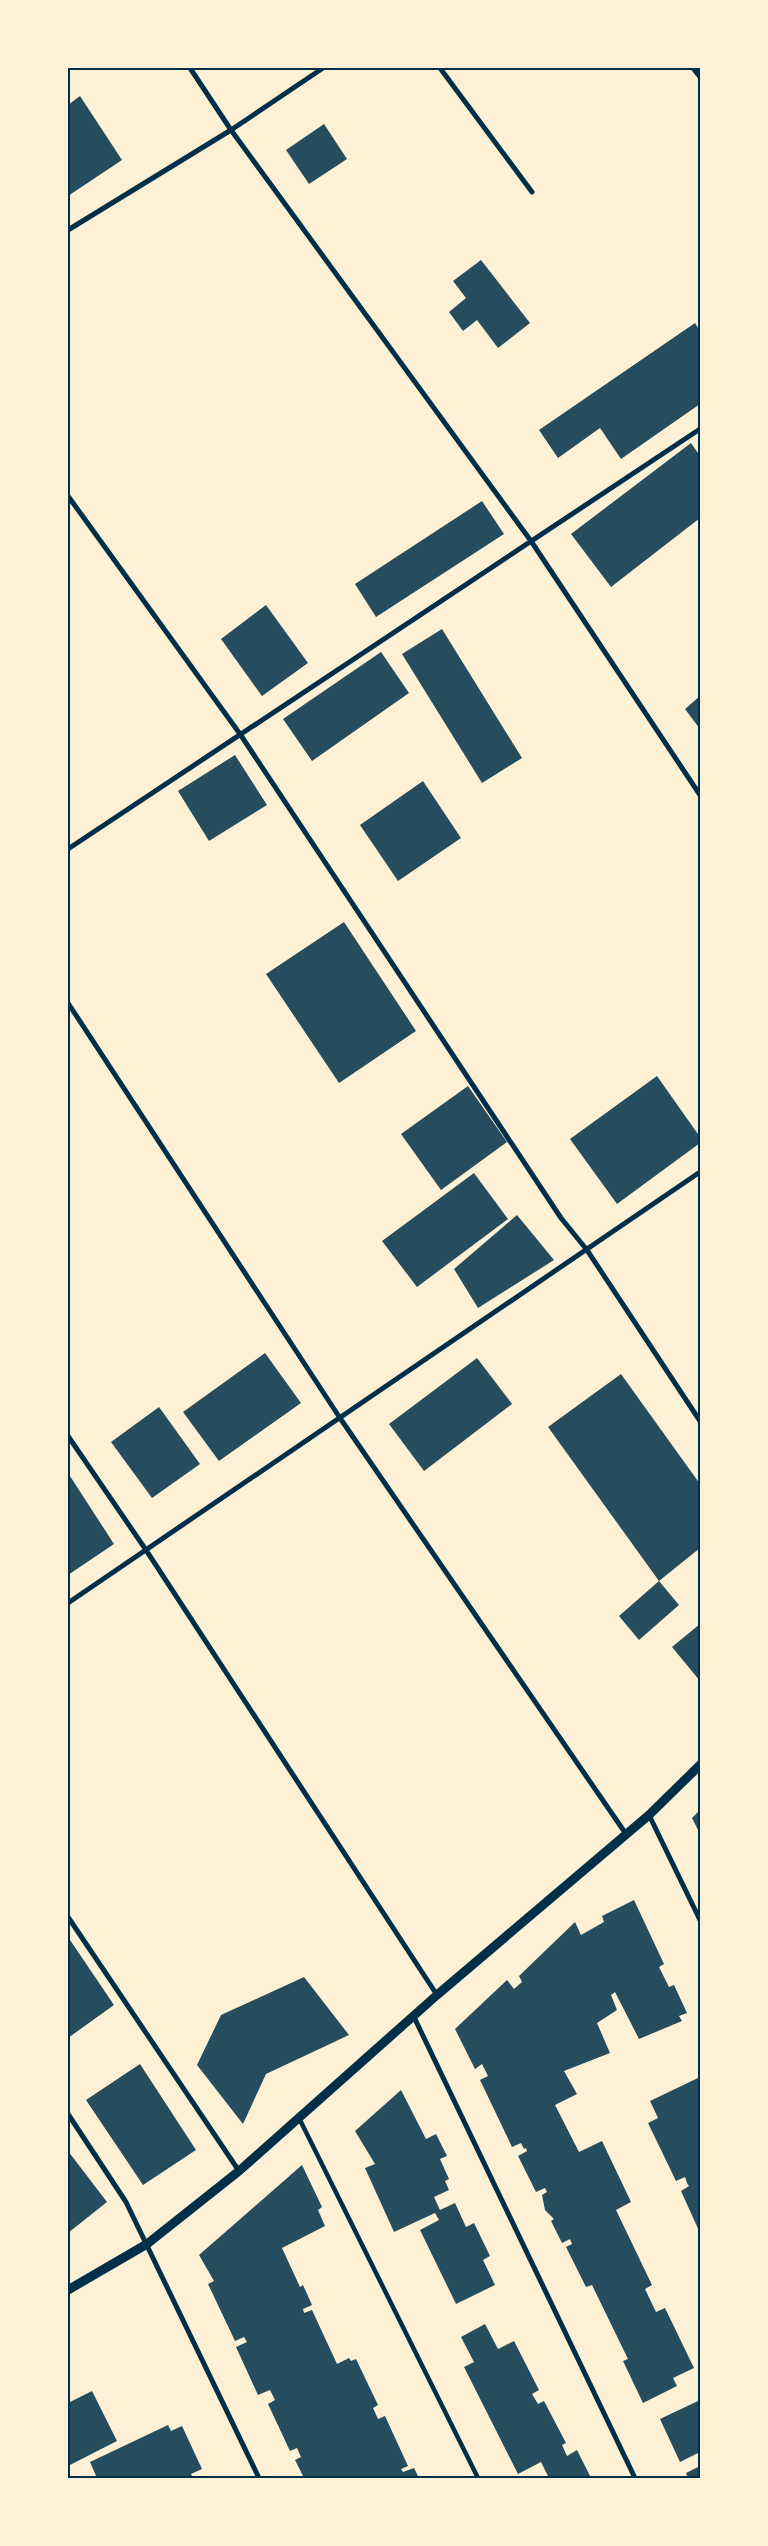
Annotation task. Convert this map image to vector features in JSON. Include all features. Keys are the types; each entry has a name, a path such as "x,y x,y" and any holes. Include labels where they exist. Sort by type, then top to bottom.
{"street":[{"path":"190,68 231,130 531,541 700,795"},
{"path":"68,230 231,130 322,68"},
{"path":"440,68 532,192"},
{"path":"693,68 700,77"},
{"path":"68,849 700,428"},
{"path":"68,496 240,734 561,1218 587,1250 700,1421"},
{"path":"68,1003 340,1418 626,1834"},
{"path":"68,1603 700,1172"},
{"path":"68,1436 146,1550 437,1995"},
{"path":"68,2290 146,2244 239,2171 437,1995 649,1815 700,1765"},
{"path":"649,1815 700,1920"},
{"path":"68,1917 239,2171"},
{"path":"414,2017 635,2478"},
{"path":"68,2114 126,2202 259,2478"},
{"path":"299,2118 478,2478"}],"building":[{"path":"80,96 122,160 68,196 68,105"},
{"path":"324,124 347,159 309,184 286,150"},
{"path":"481,260 530,323 498,348 477,320 463,331 449,312 466,298 453,281"},
{"path":"695,323 700,331 700,404 621,459 600,428 558,458 539,430"},
{"path":"691,443 700,456 700,518 611,587 571,534"},
{"path":"482,501 504,534 376,617 355,584"},
{"path":"266,605 308,663 262,696 221,639"},
{"path":"442,629 522,758 482,783 402,654"},
{"path":"381,652 409,693 312,761 283,719"},
{"path":"700,696 700,729 685,709"},
{"path":"235,755 267,805 209,841 178,791"},
{"path":"423,781 461,838 398,881 360,825"},
{"path":"344,922 416,1031 339,1083 266,974"},
{"path":"657,1076 700,1137 700,1143 617,1204 570,1139"},
{"path":"468,1086 507,1142 441,1190 401,1134"},
{"path":"474,1173 508,1219 417,1287 382,1241"},
{"path":"517,1215 554,1260 478,1308 454,1269"},
{"path":"265,1353 301,1403 219,1461 183,1412"},
{"path":"477,1358 512,1404 424,1471 389,1424"},
{"path":"621,1374 700,1484 700,1548 659,1581 548,1427"},
{"path":"159,1407 200,1464 152,1498 111,1442"},
{"path":"68,1473 114,1544 68,1575"},
{"path":"659,1581 679,1605 639,1640 619,1616"},
{"path":"700,1624 700,1681 672,1647"},
{"path":"700,1810 700,1834 692,1818"},
{"path":"634,1900 664,1964 659,1967 669,1987 674,1985 687,2013 679,2016 682,2021 639,2039 615,1992 611,1995 617,2010 597,2023 610,2053 564,2071 577,2094 555,2105 579,2152 602,2141 631,2202 616,2210 652,2285 645,2289 656,2312 665,2308 694,2368 673,2378 677,2386 643,2403 623,2361 628,2359 592,2285 586,2287 566,2247 572,2244 570,2239 562,2243 551,2221 554,2219 545,2210 542,2195 547,2192 545,2188 536,2192 518,2156 527,2151 526,2148 524,2149 521,2143 512,2147 480,2080 488,2076 482,2064 475,2069 455,2029 507,1980 514,1989 522,1982 519,1976 575,1922 581,1935 604,1922 602,1916"},
{"path":"68,1937 114,2005 68,2038"},
{"path":"304,1977 349,2035 266,2074 243,2124 197,2065 221,2015"},
{"path":"140,2064 196,2150 143,2185 86,2100"},
{"path":"700,2077 700,2233 681,2191 689,2186 685,2177 676,2181 648,2123 658,2118 650,2101"},
{"path":"401,2090 426,2139 436,2134 447,2156 440,2159 449,2179 445,2181 449,2190 434,2197 440,2210 455,2203 466,2227 474,2223 490,2256 483,2260 495,2285 456,2304 420,2230 439,2220 435,2213 394,2232 365,2168 375,2164 355,2131"},
{"path":"68,2151 107,2202 68,2233"},
{"path":"302,2165 322,2207 318,2210 325,2226 282,2248 300,2287 303,2285 312,2305 303,2309 304,2313 312,2310 337,2364 349,2358 351,2361 356,2359 378,2405 373,2408 378,2419 385,2416 408,2466 401,2469 403,2472 414,2468 419,2478 304,2478 295,2460 301,2457 297,2448 290,2451 268,2404 275,2400 270,2390 258,2395 236,2347 247,2342 244,2337 235,2341 208,2284 214,2281 199,2255"},
{"path":"485,2324 498,2349 514,2341 539,2390 532,2394 538,2404 544,2401 566,2443 562,2445 567,2456 577,2450 591,2478 549,2478 541,2462 518,2474 464,2367 474,2362 461,2337"},
{"path":"92,2391 117,2441 68,2466 68,2403"},
{"path":"700,2400 700,2452 680,2462 660,2419"},
{"path":"168,2425 171,2431 182,2426 202,2469 191,2474 193,2478 97,2478 90,2462"},
{"path":"700,2466 700,2478 688,2478 686,2473"}]}
